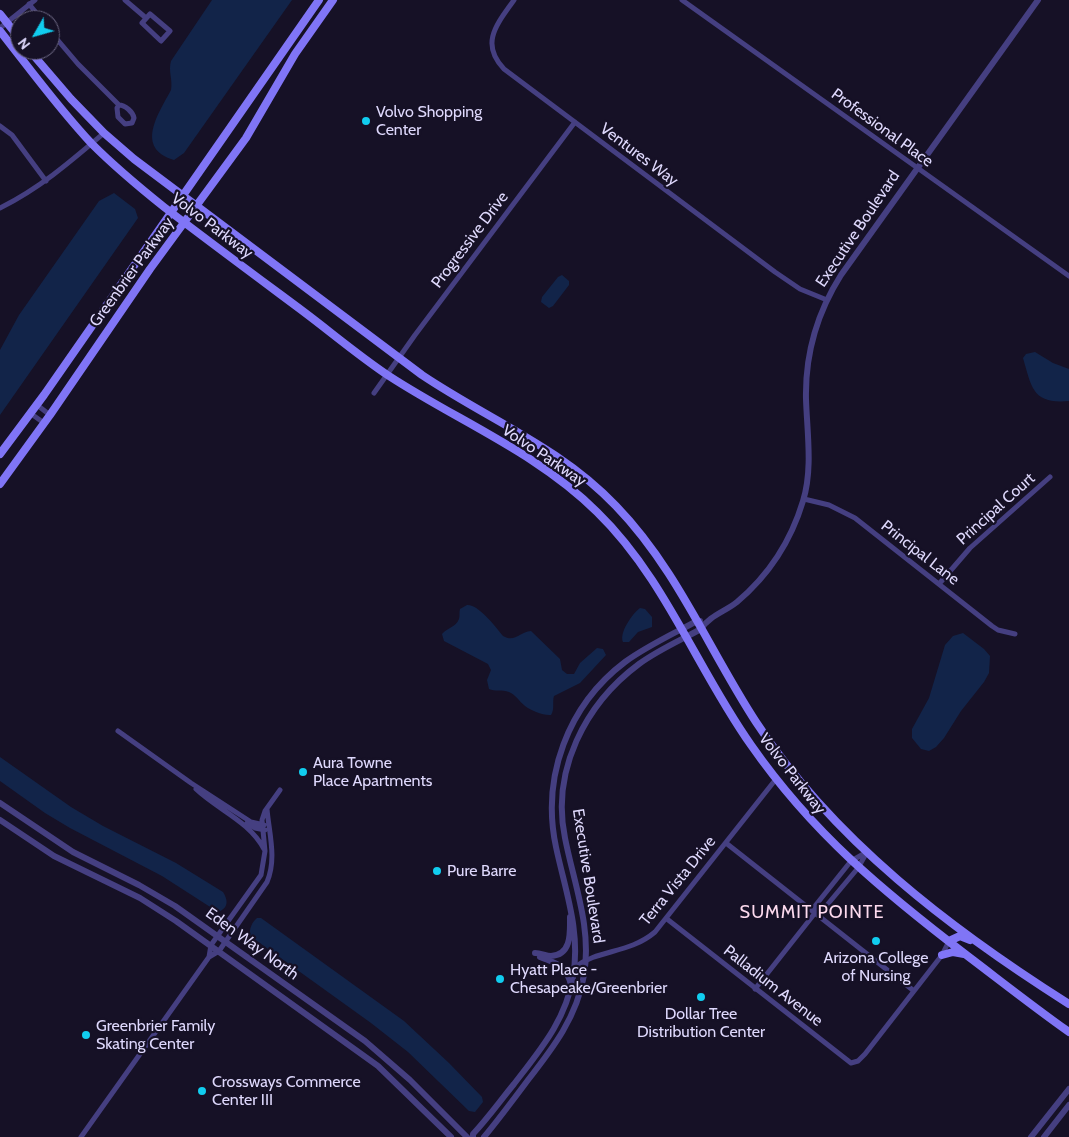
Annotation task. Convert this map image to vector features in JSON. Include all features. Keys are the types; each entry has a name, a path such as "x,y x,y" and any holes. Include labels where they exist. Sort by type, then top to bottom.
{"main road":[{"name":"Greenbrier Parkway","path":"0,454 37,405 172,213 319,0"},
{"name":"Greenbrier Parkway","path":"0,484 44,423 104,333 246,138 295,54 333,0"},
{"path":"0,14 10,26"},
{"name":"Volvo Parkway","path":"0,29 66,114 92,143 132,181 184,223 387,374 431,402 529,458 580,496 611,526 638,559 662,594 734,721 776,779 817,828 886,892 967,956 1069,1032"},
{"name":"Volvo Parkway","path":"36,60 61,89 104,133 134,159 399,358 436,384 547,449 598,489 629,519 652,547 679,588 697,621 703,625 745,705 776,751 825,810 866,852 924,901 1028,977 1069,1004"},
{"path":"949,942 958,936 964,936 1016,974 1028,977"},
{"path":"942,955 953,952 967,956"}],"street":[{"path":"0,29 35,0"},
{"path":"125,0 146,18"},
{"name":"Ventures Way","path":"514,0 493,31 494,57 504,69 779,276 800,289 826,300"},
{"name":"Professional Place","path":"682,0 1069,276"},
{"name":"Executive Boulevard","path":"484,1137 510,1105 566,1028 574,1011 582,984 586,959 584,920 563,827 563,789 571,752 589,715 610,690 639,664 686,637 738,601 768,571 785,546 795,526 804,499 808,473 806,396 808,363 814,332 826,300 841,275 1038,0"},
{"path":"29,4 34,10"},
{"path":"150,14 170,31 162,41 142,23 146,18 150,14"},
{"path":"60,43 78,64 119,105"},
{"name":"Progressive Drive","path":"374,393 575,122"},
{"path":"0,126 12,134 46,181"},
{"path":"0,208 28,194 104,133"},
{"path":"37,405 50,414"},
{"path":"30,413 44,423"},
{"name":"Principal Court","path":"939,584 970,548 1050,477"},
{"name":"Principal Lane","path":"804,499 829,505 855,518 992,626 1015,634"},
{"name":"Executive Boulevard","path":"473,1137 473,1134 500,1103 552,1034 563,1013 571,988 575,966 575,929 555,844 551,813 556,768 565,738 586,701 608,676 634,656 697,621"},
{"path":"118,731 191,783 251,822 266,827"},
{"name":"Terra Vista Drive","path":"575,966 586,959 623,950 655,932 776,779"},
{"path":"191,783 202,794 251,830 265,850"},
{"path":"81,1137 209,957 219,951 263,888 269,877 272,858 264,815 280,790"},
{"name":"Eden Way North","path":"0,803 55,841 92,863 158,896 218,936 381,1054 467,1137"},
{"path":"221,808 255,828 266,827"},
{"name":"Eden Way North","path":"0,820 54,856 158,909 219,951 378,1066 451,1137"},
{"path":"209,957 211,946 258,879 263,866 266,827"},
{"path":"726,843 914,991 942,955 949,942"},
{"path":"815,913 815,906 851,861 866,852"},
{"path":"755,989 815,913 822,911 858,868 866,852"},
{"path":"570,906 570,939 564,950 555,955 536,953 540,957 561,966 567,974 571,988"},
{"name":"Palladium Avenue","path":"667,918 850,1062 858,1061 914,991"},
{"path":"1031,1137 1069,1089"},
{"path":"1044,1137 1069,1105"}],"water":[{"path":"212,0 292,0 184,153 174,160 162,154 155,147 152,139 153,129 171,90 171,61"},
{"path":"114,193 135,209 138,218 0,415 0,350 19,315 99,201"},
{"path":"562,275 569,281 569,285 553,306 549,308 541,302 542,297 558,277"},
{"path":"1035,352 1053,363 1069,369 1069,401 1048,400 1036,392 1032,386 1023,358 1026,354"},
{"path":"467,605 481,612 507,638 514,638 531,631 560,659 562,670 567,674 574,674 580,663 597,648 603,649 606,655 580,683 554,696 551,715 545,715 525,706 516,696 509,692 489,689 487,680 491,670 488,664 444,641 442,634 456,624 459,619 460,609"},
{"path":"640,608 645,609 652,617 652,627 638,632 629,642 623,642 622,638 627,624"},
{"path":"963,633 990,656 989,673 936,747 929,751 921,749 912,738 912,729 929,698 945,645 953,636"},
{"path":"0,757 71,807 103,826 176,863 223,892 227,901 226,906 218,912 162,876 45,813 0,781"},
{"path":"257,918 261,918 404,1021 482,1097 483,1102 475,1112 469,1111 408,1052 371,1023 250,936 251,926"}],"place":[{"name":"Volvo Shopping Center","path":"366,121"},
{"name":"Aura Towne Place Apartments","path":"303,772"},
{"name":"Pure Barre","path":"437,871"},
{"name":"Arizona College of Nursing","path":"876,941"},
{"name":"Hyatt Place - Chesapeake/Greenbrier","path":"500,979"},
{"name":"Dollar Tree Distribution Center","path":"701,997"},
{"name":"Greenbrier Family Skating Center","path":"86,1035"},
{"name":"Crossways Commerce Center III","path":"202,1091"}],"district":[{"name":"SUMMIT POINTE","path":"812,913"}]}
